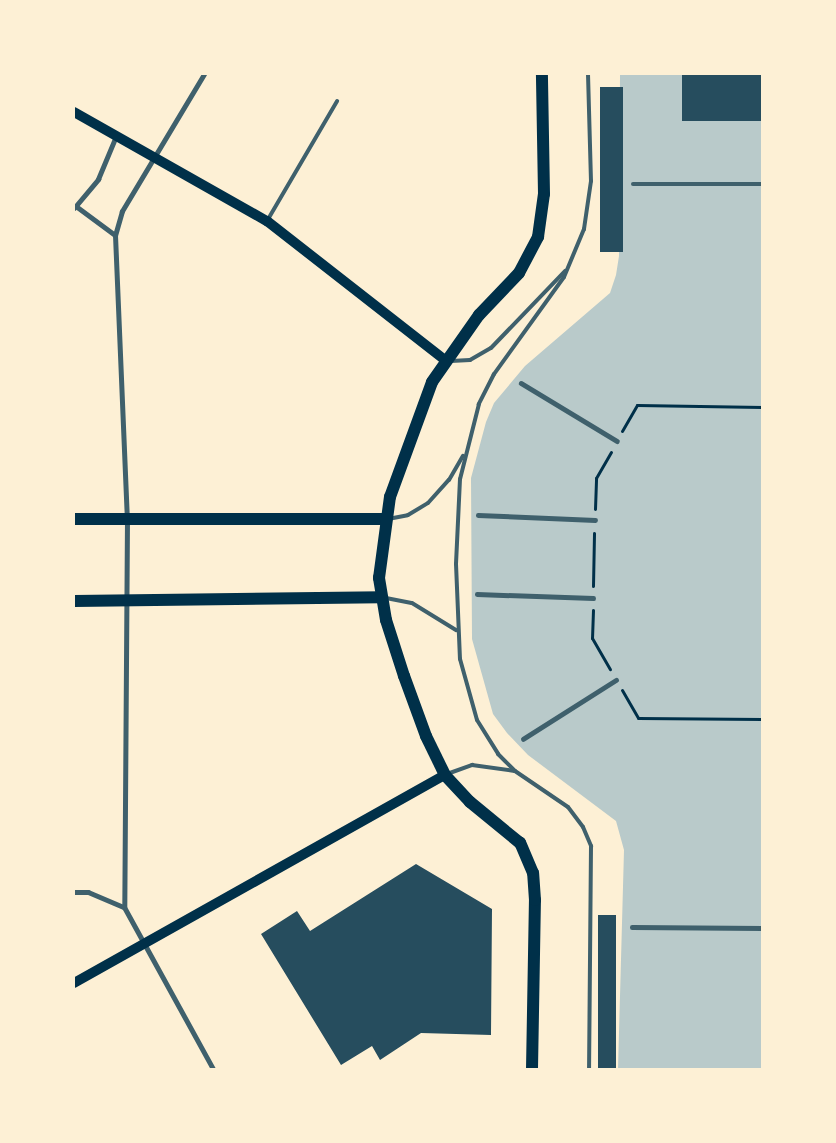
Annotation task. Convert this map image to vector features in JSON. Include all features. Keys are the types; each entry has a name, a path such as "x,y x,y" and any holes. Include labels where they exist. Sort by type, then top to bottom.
{"main road":[{"path":"532,1069 535,900 532,873 520,844 470,802 445,775 426,736 404,676 381,597 380,563 385,519 413,427 445,360 479,315 519,273 538,237 544,194 542,74"},
{"path":"74,112 267,221 445,360"},
{"path":"74,519 385,519"},
{"path":"74,601 381,597"},
{"path":"74,983 445,775"}],"street":[{"path":"204,74 156,158 122,211 115,235 127,519 124,907 213,1069"},
{"path":"115,235 75,208 98,179 116,136"},
{"path":"633,184 762,184"},
{"path":"521,383 617,441"},
{"path":"478,516 595,520"},
{"path":"477,594 593,598"},
{"path":"523,739 616,680"},
{"path":"74,892 88,892 124,907"},
{"path":"632,927 762,928"}],"lane":[{"path":"588,74 590,199 584,229 570,265 550,298 494,374 479,404 465,451 457,517 456,630 460,659 477,720 498,754 515,771 568,807 583,827 591,846 589,1069"},
{"path":"267,221 337,101"},
{"path":"445,360 470,360 491,348 570,265"},
{"path":"385,519 408,515 428,503 450,480 465,451"},
{"path":"381,597 412,602 456,630"},
{"path":"445,775 472,765 515,771"}],"path":[{"path":"762,407 637,405 596,478 592,638 638,718 762,719"}],"shaded area":[{"path":"620,74 762,74 762,1069 618,1069 624,850 616,821 528,755 507,733 493,714 472,639 471,478 486,422 494,403 525,366 610,293 616,275 619,256"}],"building":[{"path":"682,74 762,74 762,121 682,121"},
{"path":"600,87 623,87 623,252 600,252"},
{"path":"416,864 492,909 491,1035 421,1033 380,1060 372,1046 341,1065 261,934 297,911 310,931"},
{"path":"598,915 616,915 616,1069 598,1069"}]}
